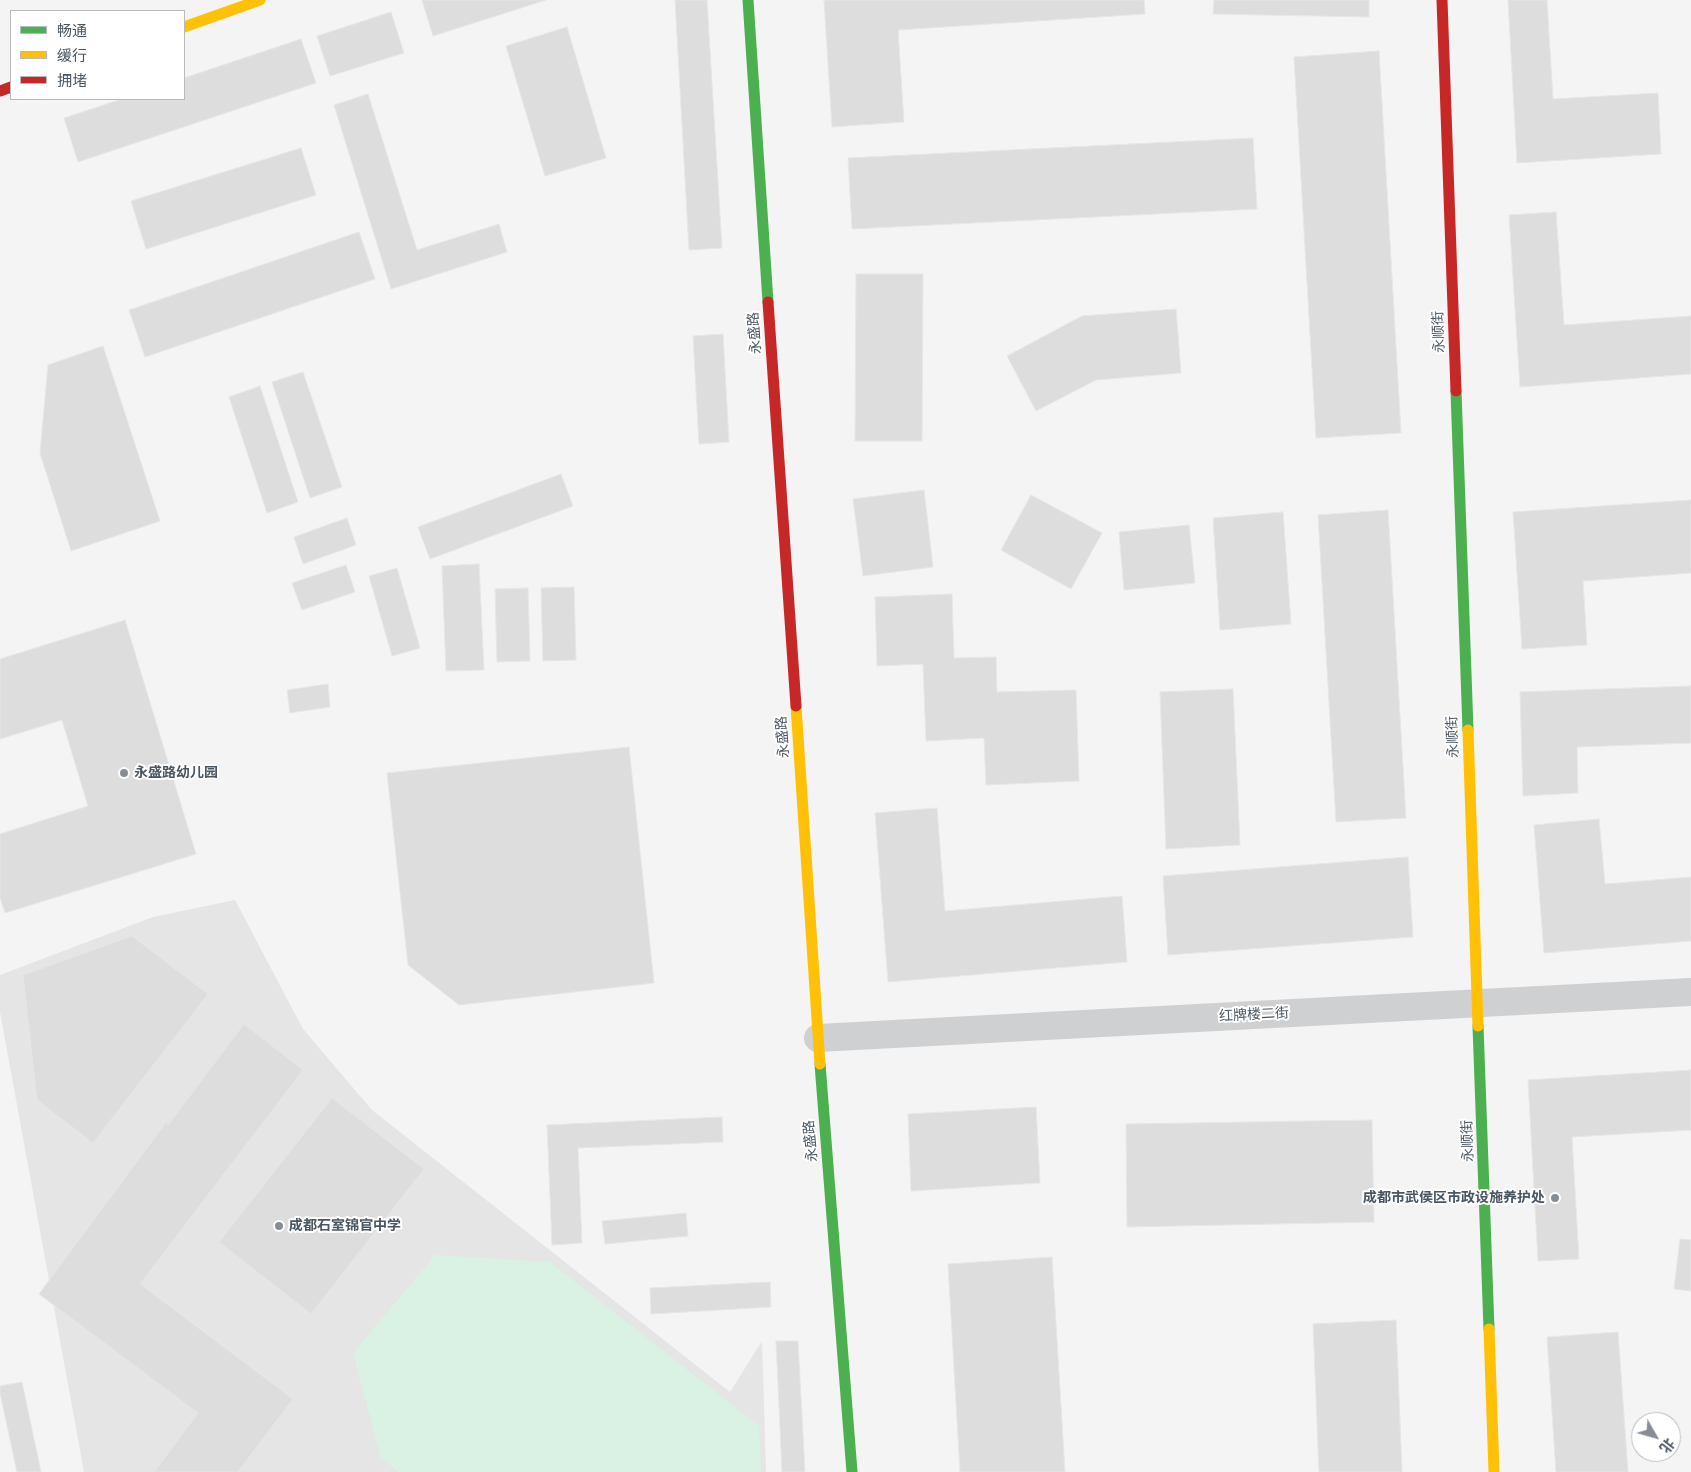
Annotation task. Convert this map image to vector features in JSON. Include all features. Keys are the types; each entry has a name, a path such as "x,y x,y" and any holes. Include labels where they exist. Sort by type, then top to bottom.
{"street":[{"path":"185,27 260,0"},
{"name":"永盛路","path":"748,0 818,1038 852,1472"},
{"name":"永顺街","path":"1442,0 1494,1472"},
{"name":"红牌楼二街","path":"818,1038 1691,992"}],"shaded area":[{"name":"成都石室锦官中学","path":"235,900 303,1029 372,1110 730,1392 762,1341 766,1472 84,1472 0,1012 0,975 153,917"}],"green space":[{"path":"435,1255 550,1262 759,1426 761,1472 399,1472 381,1458 353,1353"}],"building":[{"path":"422,0 546,0 433,36"},
{"path":"675,0 707,0 722,248 689,250"},
{"path":"824,0 1144,0 1145,14 898,30 904,122 832,127"},
{"path":"1214,0 1369,0 1369,17 1213,14"},
{"path":"1508,0 1547,0 1553,99 1658,93 1661,154 1517,163"},
{"path":"391,12 404,53 330,76 317,36"},
{"path":"567,27 606,158 545,176 506,46"},
{"path":"301,39 316,83 78,162 64,118 119,100 185,100 185,78"},
{"path":"1379,51 1401,433 1316,438 1294,57"},
{"path":"368,94 417,250 499,224 507,252 391,289 334,105"},
{"path":"1253,138 1257,209 852,229 848,158"},
{"path":"301,148 316,195 146,249 131,201"},
{"path":"1556,212 1564,325 1691,316 1691,374 1520,387 1509,215"},
{"path":"359,232 375,279 145,357 129,310"},
{"path":"856,274 923,274 922,441 855,441"},
{"path":"1176,309 1181,373 1096,380 1036,411 1007,356 1082,316"},
{"path":"723,334 729,442 699,444 693,336"},
{"path":"103,346 160,521 71,551 40,453 48,365"},
{"path":"303,372 342,487 310,498 272,382"},
{"path":"260,386 298,502 267,513 229,397"},
{"path":"561,474 573,506 430,559 418,527"},
{"path":"924,490 933,567 863,576 853,499"},
{"path":"1031,495 1102,533 1071,589 1001,550"},
{"path":"1691,500 1691,573 1583,581 1587,645 1522,649 1513,512"},
{"path":"1388,510 1406,818 1336,822 1318,515"},
{"path":"1283,512 1291,624 1220,630 1213,518"},
{"path":"347,518 356,545 303,564 294,537"},
{"path":"1189,525 1195,583 1124,590 1119,532"},
{"path":"479,564 484,670 446,671 442,566"},
{"path":"346,565 355,592 302,610 292,583"},
{"path":"397,568 420,648 392,656 369,576"},
{"path":"574,587 576,660 543,661 541,588"},
{"path":"528,588 530,661 497,662 495,589"},
{"path":"952,594 954,658 996,657 997,692 1076,690 1079,781 986,785 984,738 926,741 923,664 877,666 875,597"},
{"name":"永盛路幼儿园","path":"125,620 196,854 5,913 0,897 0,834 88,806 62,720 0,739 0,659"},
{"path":"328,684 330,707 290,713 287,690"},
{"path":"1691,686 1691,743 1577,747 1578,793 1523,796 1520,692"},
{"path":"1233,689 1240,845 1166,849 1160,692"},
{"path":"629,747 654,983 459,1005 408,965 387,773"},
{"path":"937,808 945,911 1122,896 1127,962 888,982 875,813"},
{"path":"1599,819 1605,884 1691,877 1691,941 1544,953 1534,825"},
{"path":"1408,857 1413,937 1168,955 1163,876"},
{"path":"132,936 208,994 93,1143 37,1100 23,975"},
{"path":"244,1024 303,1070 140,1284 293,1399 238,1472 154,1472 198,1413 39,1294 167,1121 168,1125"},
{"name":"成都市武侯区市政设施养护处","path":"1691,1070 1691,1130 1572,1137 1579,1259 1538,1261 1528,1080"},
{"path":"332,1098 424,1169 311,1314 219,1242"},
{"path":"1036,1107 1040,1183 911,1191 908,1114"},
{"path":"722,1117 723,1142 578,1148 582,1243 552,1245 547,1125"},
{"path":"1372,1120 1374,1222 1127,1227 1126,1124"},
{"path":"686,1213 688,1236 605,1244 602,1221"},
{"path":"1680,1239 1691,1240 1691,1291 1674,1289"},
{"path":"1052,1257 1065,1472 960,1472 948,1264"},
{"path":"770,1282 771,1307 651,1314 650,1288"},
{"path":"1396,1320 1402,1472 1319,1472 1313,1324"},
{"path":"1618,1332 1628,1472 1556,1472 1547,1337"},
{"path":"776,1341 798,1341 805,1472 782,1472"},
{"path":"22,1382 41,1472 17,1472 0,1393 0,1386"}],"traffic: fast":[{"path":"748,0 768,302"},
{"path":"1456,391 1468,730"},
{"path":"1478,1026 1489,1329"},
{"path":"820,1064 852,1472"}],"traffic: slow":[{"path":"185,27 260,0"},
{"path":"796,706 820,1064"},
{"path":"1468,730 1478,1026"},
{"path":"1489,1329 1494,1472"}],"traffic: jam":[{"path":"1442,0 1456,391"},
{"path":"0,91 10,87"},
{"path":"768,302 796,706"}],"place":[{"name":"永盛路幼儿园","path":"124,773"},
{"name":"成都市武侯区市政设施养护处","path":"1555,1198"},
{"name":"成都石室锦官中学","path":"279,1226"}]}
